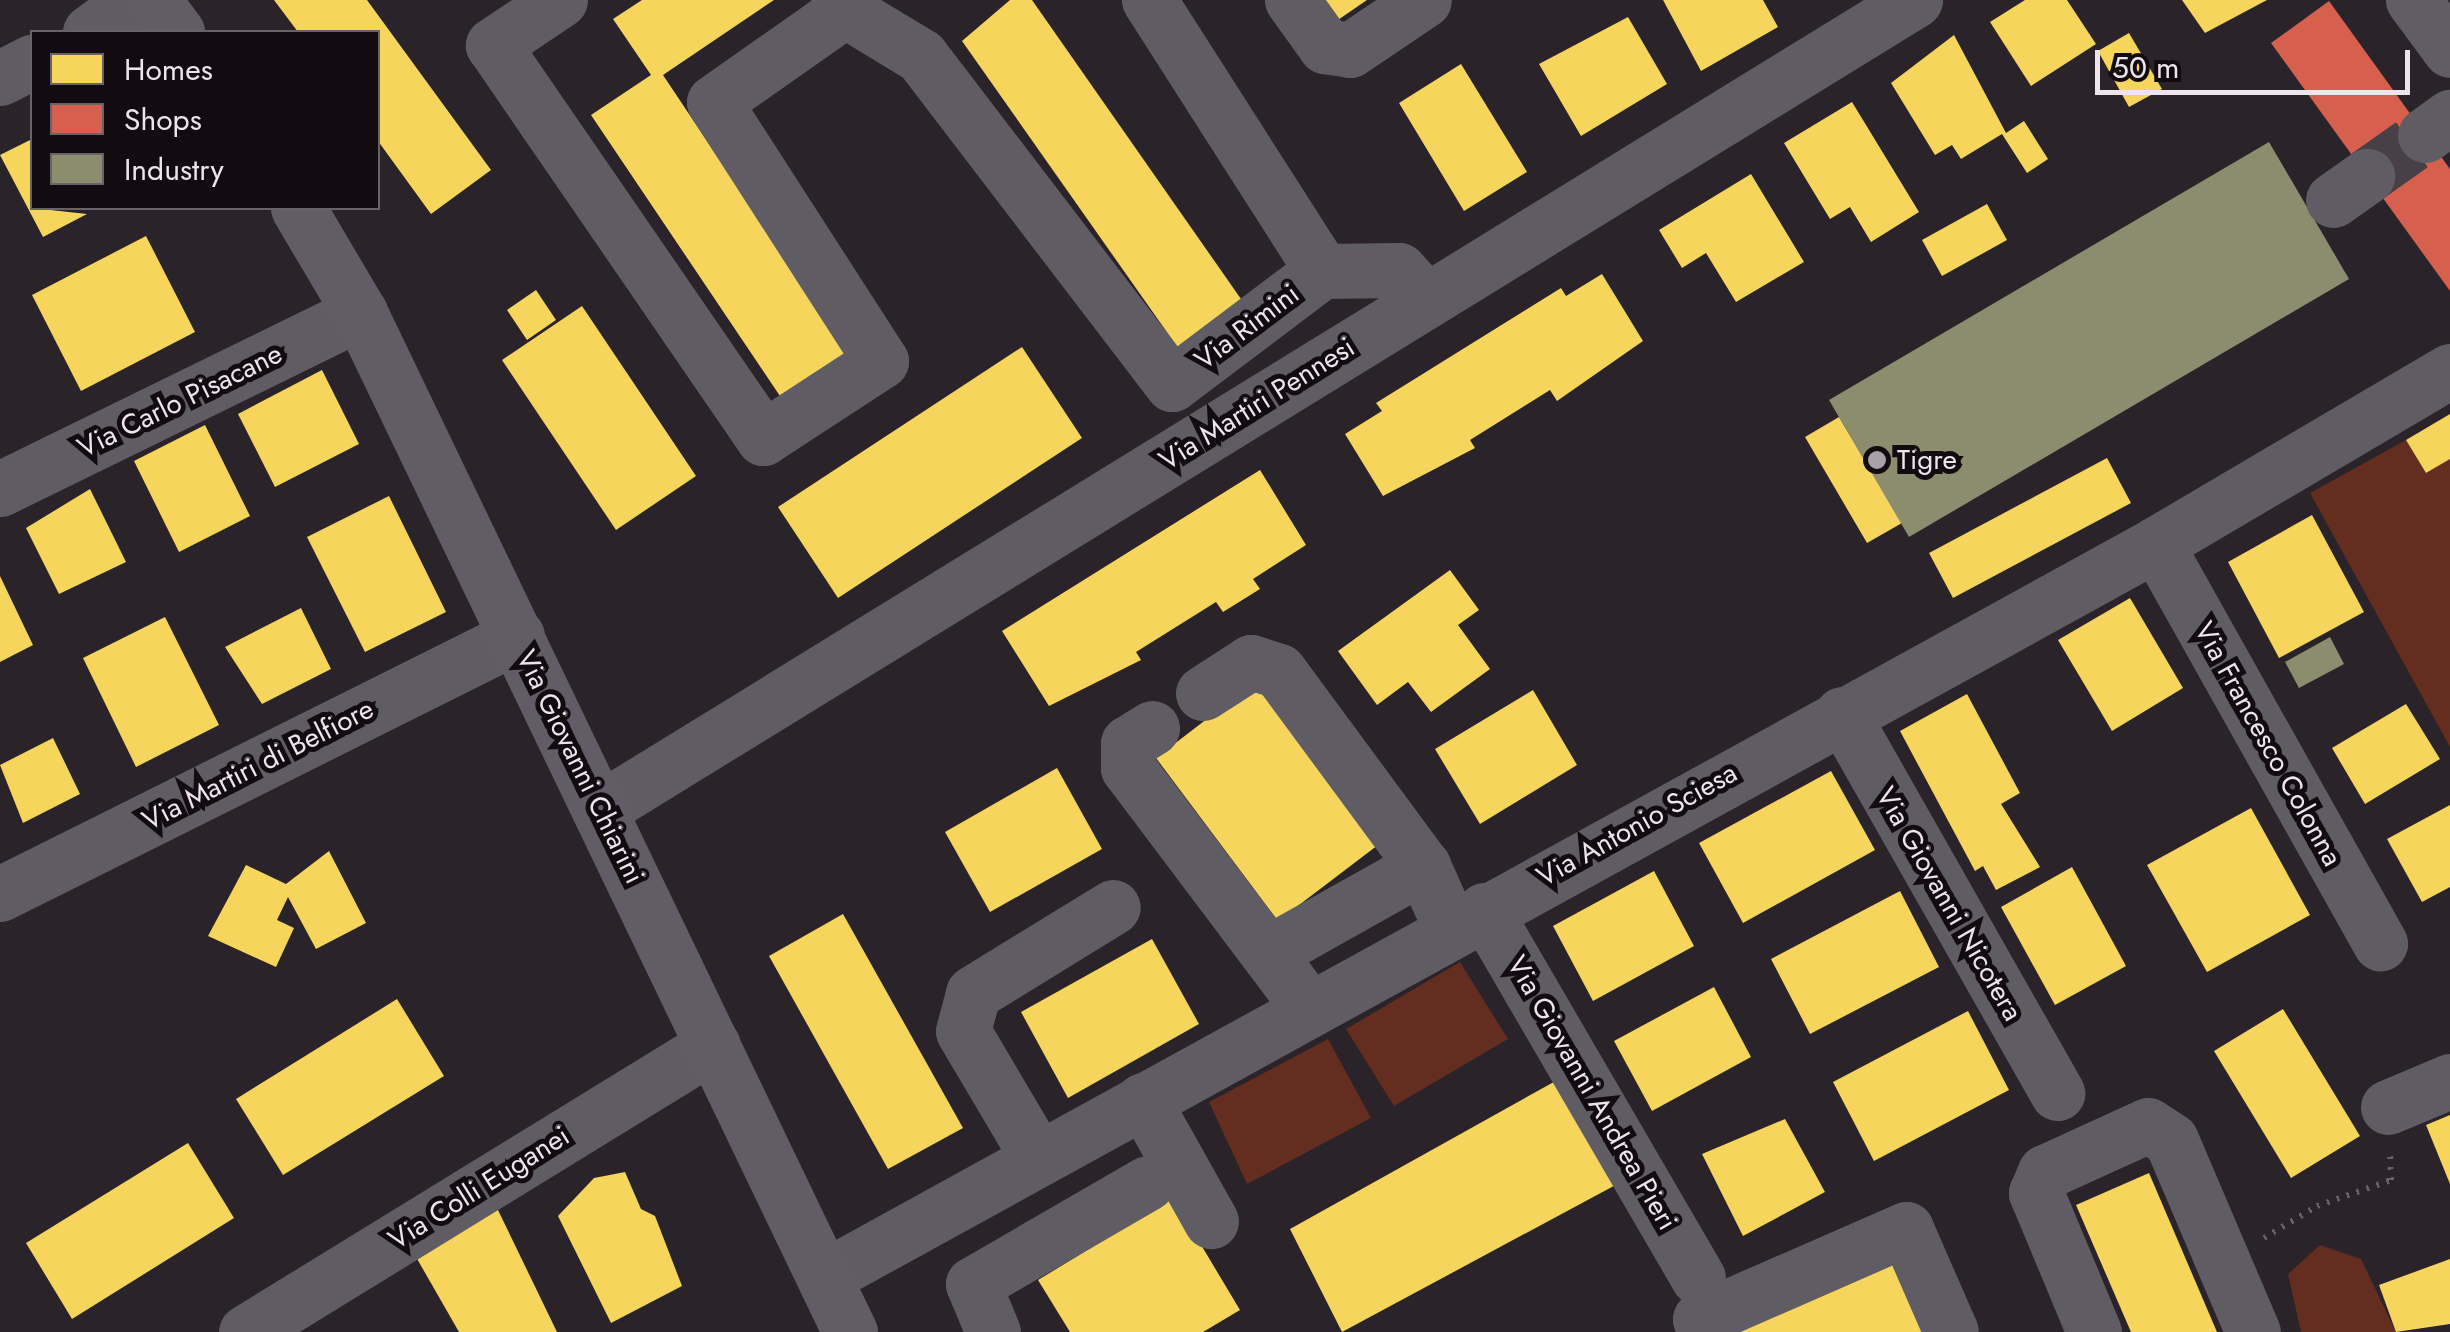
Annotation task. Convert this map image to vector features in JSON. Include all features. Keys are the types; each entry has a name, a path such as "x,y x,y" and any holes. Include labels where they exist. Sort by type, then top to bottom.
{"main road":[{"path":"153,0 176,30"},
{"path":"2413,0 2450,50"},
{"name":"Via Giovanni Chiarini","path":"299,210 360,313 850,1332"}],"street":[{"path":"93,30 134,0"},
{"path":"560,0 493,45 763,438 881,361 714,102 841,5"},
{"name":"Via Rimini","path":"841,5 920,56 1172,384 1322,271 1149,0"},
{"path":"1292,0 1326,46 1350,50 1424,0"},
{"name":"Via Martiri Pennesi","path":"600,809 1914,0"},
{"path":"0,78 30,63"},
{"path":"1322,271 1399,270 1426,300"},
{"name":"Via Carlo Pisacane","path":"0,489 360,313"},
{"name":"Via Antonio Sciesa","path":"824,1278 1467,920 2156,544 2450,371"},
{"name":"Via Francesco Colonna","path":"2156,544 2380,943"},
{"name":"Via Martiri di Belfiore","path":"0,894 517,636"},
{"name":"Via Giovanni Andrea Pieri","path":"1204,693 1251,662 1280,672 1467,920 1698,1277"},
{"name":"Via Giovanni Nicotera","path":"1842,714 2057,1094"},
{"path":"1152,728 1128,744 1128,768 1310,1008"},
{"path":"1268,953 1423,866"},
{"path":"1038,1158 963,1030 973,993 1113,907"},
{"name":"Via Colli Euganei","path":"246,1332 713,1045"},
{"path":"2388,1107 2450,1082"},
{"path":"1143,1100 1211,1220"},
{"path":"2094,1332 2036,1193 2044,1172 2148,1125 2171,1140 2253,1332"},
{"path":"993,1332 973,1284 1147,1182"},
{"path":"1705,1332 1700,1320 1906,1229 1951,1332"}],"path":[{"path":"2223,1261 2317,1206 2391,1180 2388,1107"}],"shaded area":[{"path":"2406,440 2426,473 2450,459 2450,747 2310,493"},
{"path":"1460,962 1508,1039 1394,1106 1346,1029"},
{"path":"1328,1039 1371,1118 1247,1184 1209,1102"},
{"path":"2320,1245 2361,1259 2396,1332 2301,1332 2288,1274"}],"building: Homes":[{"path":"274,0 367,0 491,170 431,214 380,144 380,30 296,30"},
{"path":"642,0 774,0 663,75 849,354 782,399 591,115 651,75 613,19"},
{"path":"1010,0 1032,0 1248,309 1183,355 962,41"},
{"path":"1315,0 1367,0 1332,24"},
{"path":"1663,0 1763,0 1778,27 1701,71"},
{"path":"2025,0 2067,0 2096,44 2031,86 1990,22"},
{"path":"2182,0 2267,0 2205,33"},
{"path":"1628,17 1667,84 1581,136 1539,64"},
{"path":"2129,33 2162,89 2129,107 2098,51"},
{"path":"1954,35 2006,133 2024,121 2048,159 2027,173 2002,134 1961,159 1952,145 1935,155 1891,83"},
{"path":"1461,64 1527,172 1464,211 1399,103"},
{"path":"1852,102 1919,212 1871,242 1850,207 1830,219 1784,143"},
{"path":"30,140 30,210 87,214 43,237 0,155"},
{"path":"1751,174 1804,262 1736,302 1706,253 1682,268 1659,230"},
{"path":"1987,204 2007,240 1942,276 1922,240"},
{"path":"146,236 195,332 81,391 32,295"},
{"path":"1602,274 1643,341 1557,401 1550,390 1470,440 1475,448 1383,496 1345,434 1382,411 1376,403 1561,288 1566,296"},
{"path":"536,290 556,320 527,340 507,310"},
{"path":"582,306 696,476 616,530 502,360"},
{"path":"1022,347 1082,438 838,598 778,507"},
{"path":"322,370 359,444 275,487 238,414"},
{"path":"2450,414 2450,459 2426,473 2406,440"},
{"path":"1839,417 1902,523 1867,543 1805,437"},
{"path":"205,425 250,516 179,552 134,461"},
{"path":"2107,458 2131,503 1953,598 1929,553"},
{"path":"1260,470 1306,545 1253,579 1260,589 1223,612 1216,602 1136,652 1141,660 1049,706 1002,631"},
{"path":"90,489 126,562 59,594 26,528"},
{"path":"389,496 446,612 365,652 307,537"},
{"path":"2312,515 2364,612 2279,658 2228,562"},
{"path":"1450,570 1479,610 1458,625 1490,669 1431,712 1408,682 1377,705 1338,651"},
{"path":"0,576 33,645 0,662"},
{"path":"2130,598 2183,688 2112,731 2058,640"},
{"path":"301,608 331,669 262,704 225,647"},
{"path":"165,617 219,725 136,767 83,658"},
{"path":"1255,682 1378,845 1278,921 1156,758"},
{"path":"1533,690 1577,765 1480,824 1435,749"},
{"path":"1967,694 2020,793 2001,804 2040,867 1996,890 1983,866 1975,871 1900,731"},
{"path":"2406,704 2440,759 2365,804 2332,748"},
{"path":"53,738 80,794 23,823 0,765"},
{"path":"1057,768 1102,849 990,912 945,832"},
{"path":"1831,771 1875,850 1743,923 1699,843"},
{"path":"2450,805 2450,887 2422,902 2387,839"},
{"path":"2251,808 2310,915 2207,972 2147,865"},
{"path":"329,851 366,923 316,949 288,897 277,920 294,928 276,967 208,936 246,865 286,884"},
{"path":"2072,867 2126,966 2055,1005 2001,907"},
{"path":"1654,871 1694,946 1593,1001 1553,926"},
{"path":"1900,891 1939,967 1810,1034 1771,959"},
{"path":"843,914 963,1128 888,1169 769,956"},
{"path":"1152,939 1199,1024 1068,1098 1021,1012"},
{"path":"1714,987 1751,1057 1652,1111 1614,1041"},
{"path":"397,999 444,1076 283,1175 236,1099"},
{"path":"2283,1009 2360,1136 2291,1178 2214,1051"},
{"path":"1968,1011 2009,1090 1874,1161 1833,1082"},
{"path":"1561,1078 1623,1181 1342,1332 1290,1229"},
{"path":"2450,1115 2450,1184 2426,1125"},
{"path":"1785,1119 1825,1192 1743,1236 1702,1154"},
{"path":"188,1143 234,1218 72,1319 26,1243"},
{"path":"625,1172 641,1209 655,1216 682,1286 611,1323 558,1216 594,1178"},
{"path":"2149,1173 2217,1332 2131,1332 2076,1205"},
{"path":"1173,1198 1240,1310 1203,1332 1070,1332 1038,1280"},
{"path":"497,1208 557,1332 459,1332 416,1257"},
{"path":"1891,1258 1925,1332 1732,1332"},
{"path":"2450,1259 2450,1324 2396,1332 2379,1285"}],"building: Shops":[{"path":"2329,1 2450,169 2450,291 2271,43"}],"building: Industry":[{"path":"2269,142 2349,279 1909,537 1829,400"},
{"path":"2330,637 2344,664 2299,688 2285,662"}],"tunnel":[{"path":"2367,176 2425,135"}],"place":[{"name":"Tigre","path":"1877,460"}]}
